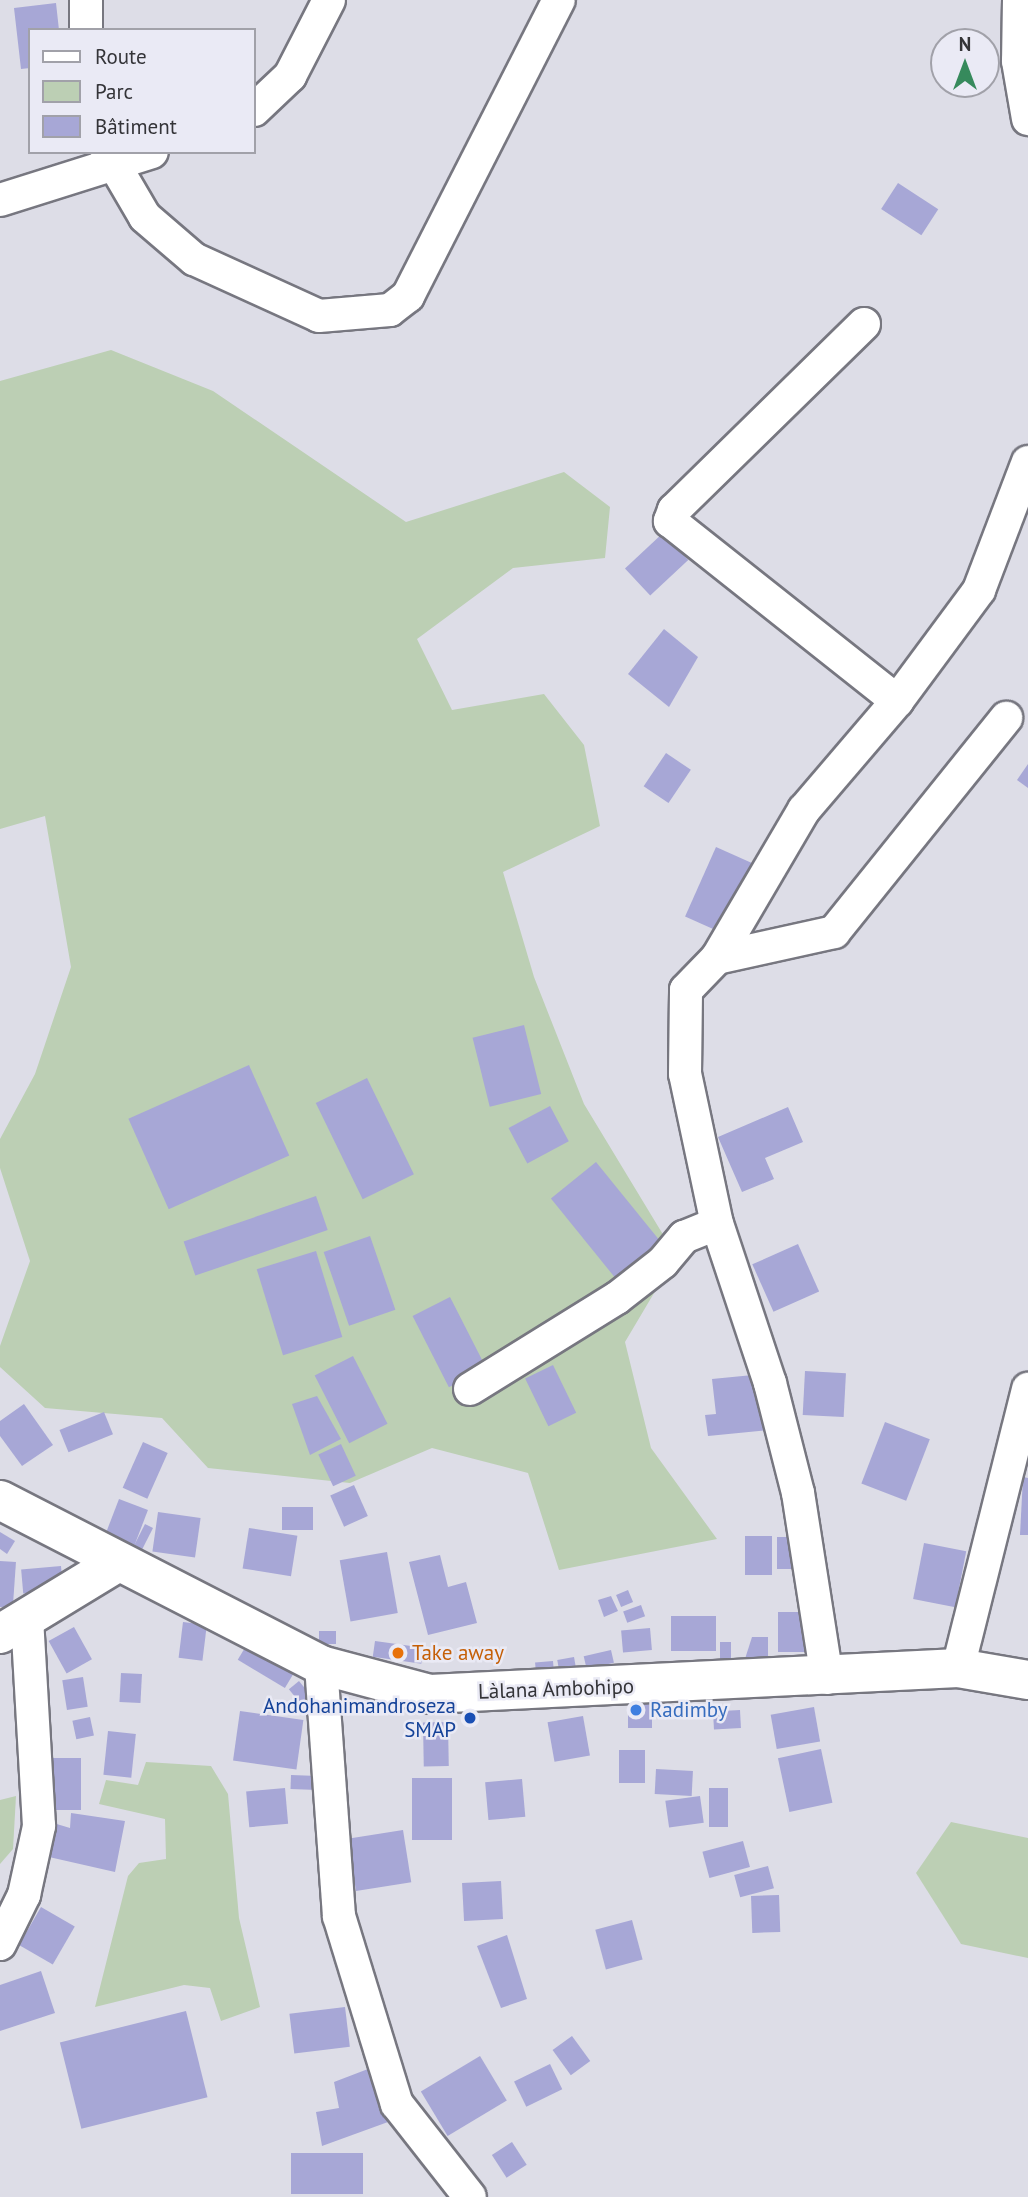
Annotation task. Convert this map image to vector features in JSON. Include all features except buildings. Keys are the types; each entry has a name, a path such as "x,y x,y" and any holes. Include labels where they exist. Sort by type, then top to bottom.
{"street":[{"path":"86,0 86,28"},
{"path":"256,108 290,76 329,0"},
{"path":"109,160 145,217 194,259 319,316 390,310 408,296 559,0"},
{"path":"1019,0 1017,61 1028,119"},
{"path":"0,201 109,160 141,154"},
{"path":"864,324 674,510 670,521 897,701"},
{"path":"827,1678 798,1493 770,1383 717,1224 685,1074 686,990 717,958 804,810 897,701 979,590 1028,462"},
{"path":"717,958 834,932 1006,718"},
{"path":"470,1389 617,1298 663,1262 684,1237 717,1224"},
{"path":"958,1668 1028,1389"},
{"name":"Làlana Ambohipo","path":"0,1500 117,1563 321,1665 430,1694 827,1678 958,1668 1028,1680"},
{"path":"0,1944 24,1895 39,1826 14,1625 117,1563"},
{"path":"321,1665 339,1916 397,2104 470,2197"}],"green space":[{"path":"111,350 213,391 406,522 564,472 610,507 605,558 513,568 417,639 452,710 544,694 584,745 600,826 503,872 534,977 584,1104 676,1256 625,1342 651,1448 717,1539 559,1570 528,1473 432,1448 350,1483 208,1468 162,1418 45,1408 0,1367 0,1346 30,1261 0,1168 0,1139 35,1074 71,967 45,816 0,829 0,381"},
{"path":"146,1762 211,1766 228,1794 239,1918 260,2007 221,2021 210,1988 184,1985 95,2007 128,1876 139,1863 166,1859 165,1819 99,1804 106,1780 138,1785"},
{"path":"16,1796 13,1849 0,1864 0,1800"},
{"path":"951,1822 1028,1838 1028,1958 961,1944 916,1873"}],"place":[{"name":"Take away","path":"398,1653"},
{"name":"Radimby","path":"636,1710"},
{"name":"Andohanimandroseza SMAP","path":"470,1718"}]}
